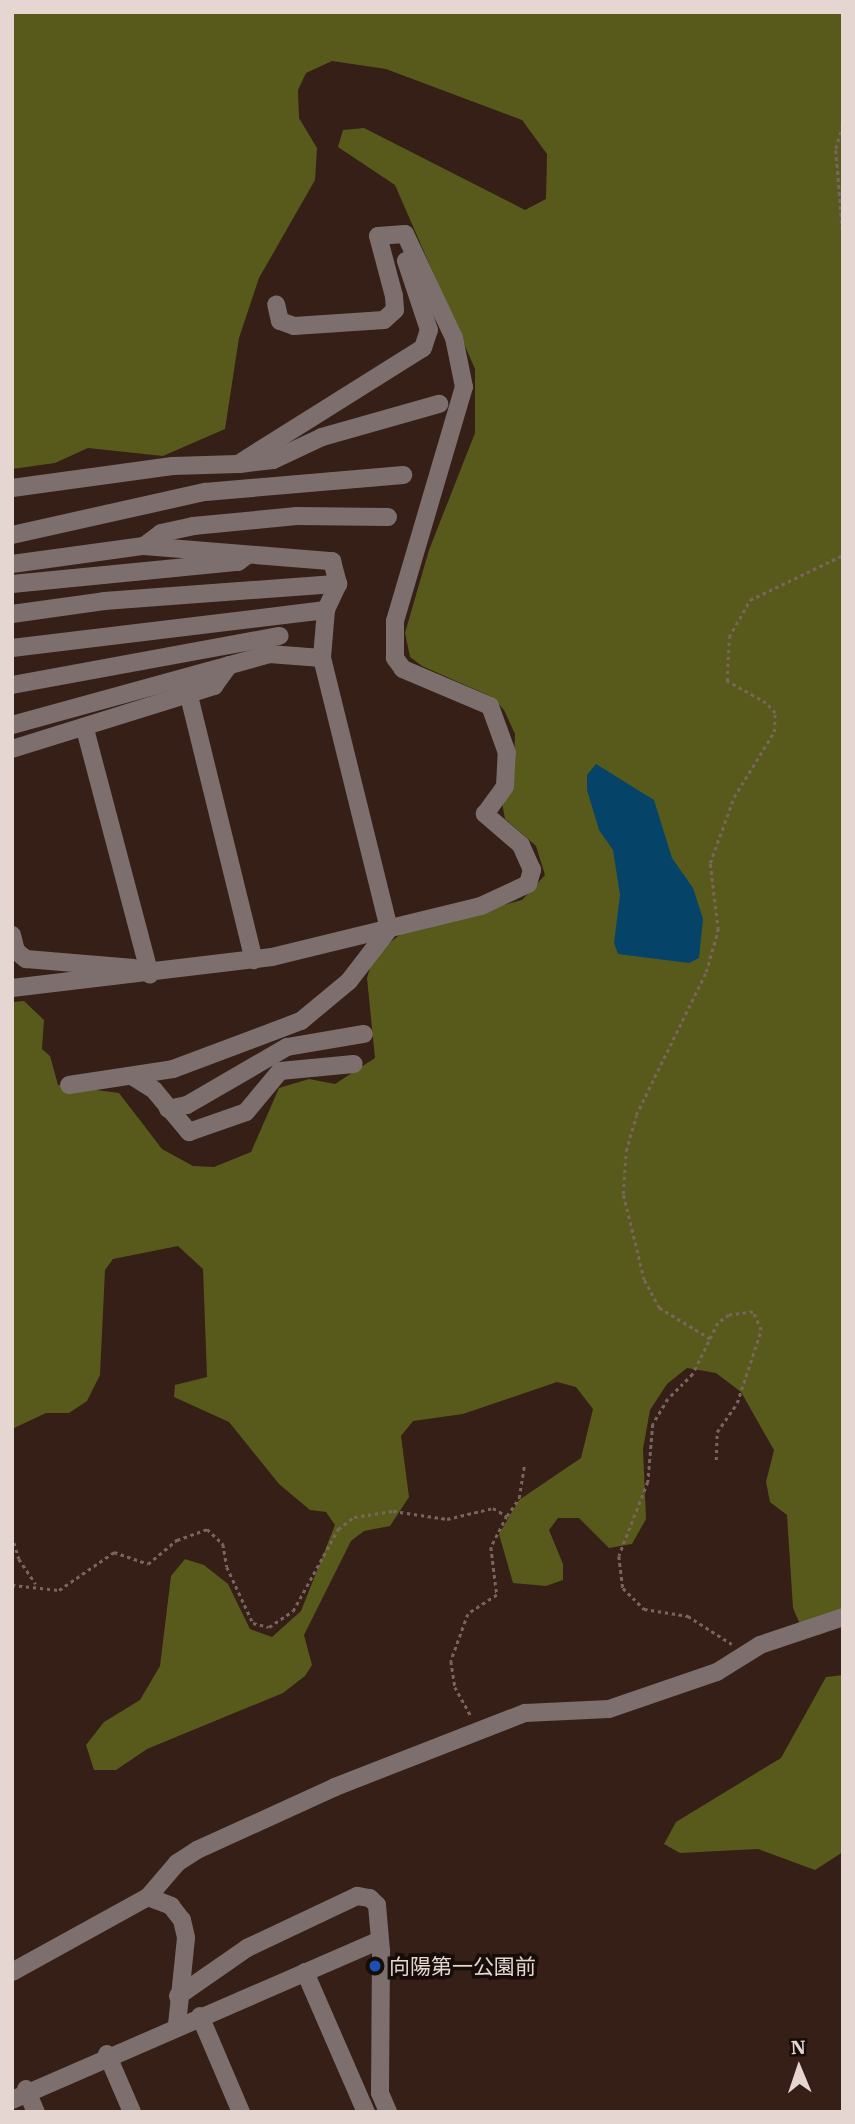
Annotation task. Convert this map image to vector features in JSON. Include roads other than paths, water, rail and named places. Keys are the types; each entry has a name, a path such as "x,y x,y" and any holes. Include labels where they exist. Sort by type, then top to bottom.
{"street":[{"path":"12,988 150,975 254,960 388,929 518,893 528,884 532,870 522,845 485,814 505,786 507,753 490,706 403,669 395,658 395,621 464,387 454,338 405,233 378,236 394,296 395,310 384,320 293,326 280,321 276,304"},
{"path":"238,464 423,348 429,330 406,260 414,257"},
{"path":"12,488 173,466 273,460 323,437 439,404"},
{"path":"12,535 205,492 402,475"},
{"path":"144,546 162,533 204,524 297,516 388,517"},
{"path":"12,564 144,546 247,552 332,561 338,584 326,610 322,658 388,929"},
{"path":"12,584 238,562 247,552"},
{"path":"12,614 104,601 338,584"},
{"path":"12,648 326,610"},
{"path":"12,685 280,636"},
{"path":"12,725 269,654 322,658"},
{"path":"12,749 189,696 214,686 229,665"},
{"path":"189,696 254,960"},
{"path":"85,729 150,975"},
{"path":"69,1085 132,1076 197,1061 301,1021 349,981 388,929"},
{"path":"12,935 16,951 26,958 132,967 150,975"},
{"path":"168,1110 187,1105 287,1047 364,1034"},
{"path":"132,1076 154,1090 180,1128 206,1129 246,1112 280,1071 354,1064"},
{"path":"12,1972 148,1897 177,1863 197,1850 477,1729 525,1713 609,1709 736,1661 760,1645 843,1616"},
{"path":"178,1996 247,1948 357,1896 377,1905 376,1942 381,1951 380,2093 388,2112"},
{"path":"148,1897 171,1906 182,1920 186,1938 177,2025"},
{"path":"36,2112 19,2094 107,2054 376,1942"},
{"path":"305,1972 366,2112"},
{"path":"200,2016 241,2112"},
{"path":"107,2054 132,2112"}],"water":[{"path":"596,764 654,800 672,858 693,888 703,919 699,958 689,963 618,954 614,943 620,895 613,850 599,830 587,790 587,775"}],"place":[{"name":"向陽第一公園前","path":"375,1966"}]}
